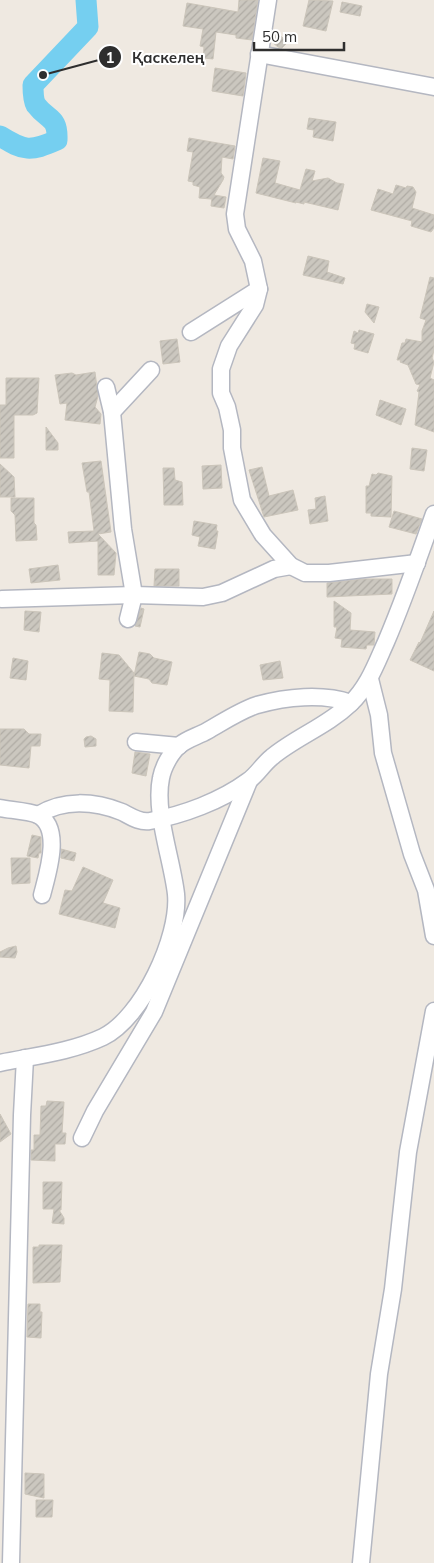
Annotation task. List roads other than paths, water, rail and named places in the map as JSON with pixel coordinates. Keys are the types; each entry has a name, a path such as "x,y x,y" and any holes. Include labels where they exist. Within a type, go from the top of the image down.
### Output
{"street":[{"path":"268,0 258,54 235,214 237,229 253,261 258,289 255,306 230,346 221,369 220,393 227,407 232,448 242,500 263,534 291,566 305,573 329,573 418,563"},
{"path":"258,54 434,87"},
{"path":"191,332 258,289"},
{"path":"112,412 151,370"},
{"path":"106,387 112,412 122,520 134,594 128,620"},
{"path":"38,815 50,808 78,803 109,807 135,819 147,822 213,802 249,780 271,758 295,740 322,726 351,703 370,679 404,601 434,514"},
{"path":"1,601 134,594 203,597 222,593 274,569 291,566"},
{"path":"370,679 379,715 383,753 412,854 426,890 434,936"},
{"path":"0,1063 76,1048 105,1036 126,1020 154,979 165,954 173,928 176,896 161,818 161,778 179,746 230,716 257,705 291,699 322,698 339,699 351,703"},
{"path":"136,742 179,746"},
{"path":"82,1138 95,1111 154,1012 249,780"},
{"path":"0,808 38,815 47,823 53,848 42,895"},
{"path":"361,1563 379,1374 393,1289 408,1152 434,1012"},
{"path":"11,1563 22,1106 25,1058"}],"waterway":[{"path":"0,136 15,145 27,148 40,147 57,140 54,123 35,103 33,85 88,27 86,0"}],"place":[{"name":"Қаскелең","path":"43,75"}]}
